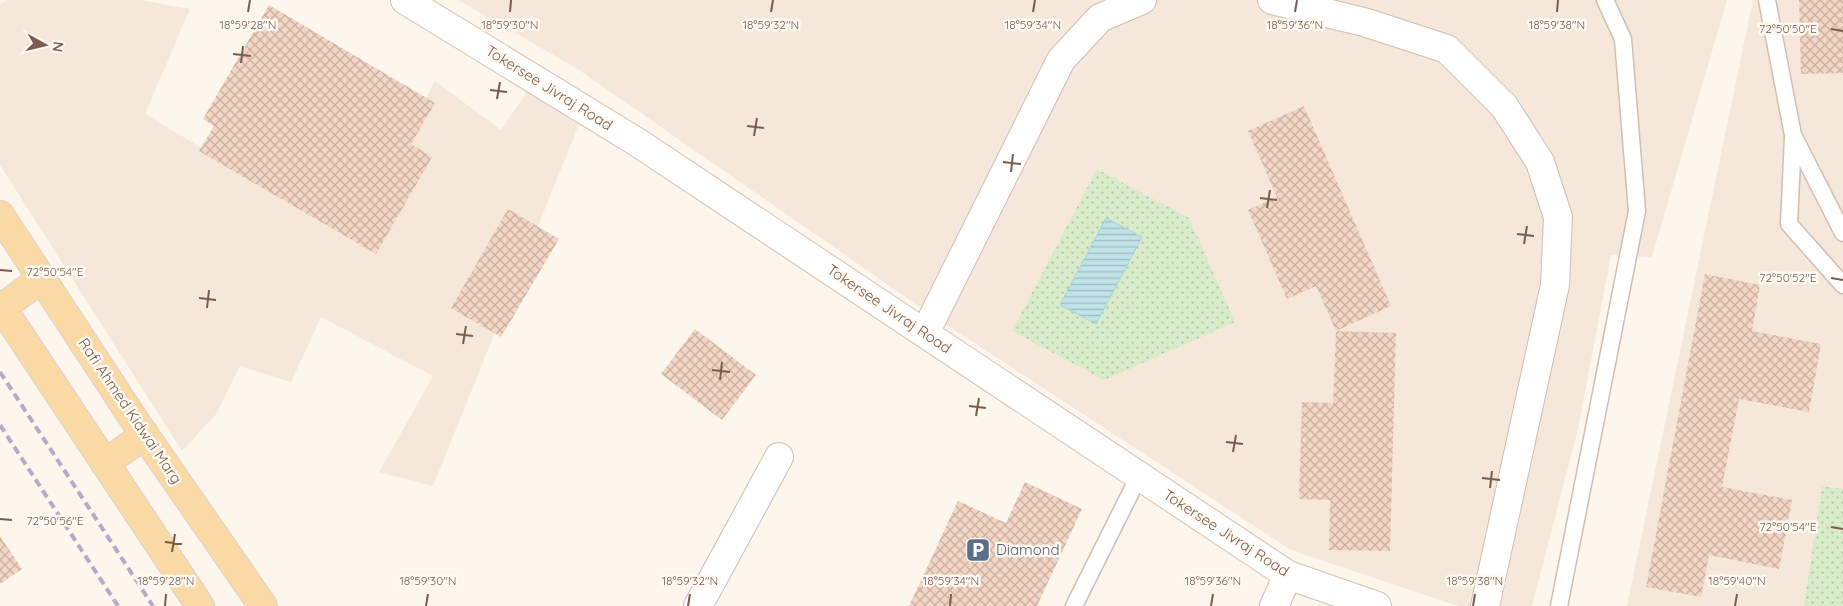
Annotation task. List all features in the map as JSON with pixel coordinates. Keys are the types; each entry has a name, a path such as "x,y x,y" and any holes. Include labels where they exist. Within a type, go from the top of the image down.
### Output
{"main road":[{"name":"Rafi Ahmed Kidwai Marg","path":"0,214 145,435 263,606"},
{"path":"42,278 1,307 200,606"},
{"path":"105,463 145,435"}],"street":[{"path":"925,333 1062,60 1100,18 1142,0"},
{"path":"1272,0 1364,22 1447,48 1504,106 1540,162 1558,217 1555,285 1485,606"},
{"name":"Tokersee Jivraj Road","path":"419,3 637,142 1288,575 1376,606"},
{"path":"698,606 779,457"},
{"path":"1274,606 1288,575"}],"lane":[{"path":"1559,606 1637,210 1623,39 1605,0"},
{"path":"1766,0 1793,135 1789,224 1843,285"},
{"path":"1793,135 1843,233"},
{"path":"1074,606 1139,476"}],"shaded area":[{"path":"7,0 140,0 190,9 145,114 372,250 400,147 435,81 501,130 535,80 586,107 433,486 379,472 433,376 321,317 291,382 240,366 217,413 182,451 0,165 0,4"},
{"path":"458,0 1727,0 1652,257 1611,255 1578,429 1532,606 1458,606 1291,550 930,314 576,68"},
{"path":"1753,0 1843,0 1843,606 1627,606"}],"green space":[{"path":"1097,169 1189,218 1235,322 1104,380 1012,331"},
{"path":"1822,486 1843,489 1843,606 1804,606"}],"water":[{"path":"1106,218 1142,237 1096,324 1060,305"}],"building":[{"path":"1799,0 1843,0 1843,73 1801,74"},
{"path":"269,5 435,103 411,144 432,157 376,254 199,151 214,126 203,119"},
{"path":"1304,106 1391,306 1336,331 1316,286 1287,299 1248,210 1277,197 1248,131"},
{"path":"508,209 559,239 501,337 451,308"},
{"path":"1705,274 1760,285 1752,331 1821,344 1809,412 1739,399 1722,487 1792,500 1779,569 1709,555 1701,597 1646,587"},
{"path":"695,329 756,375 722,420 661,374"},
{"path":"1336,331 1396,333 1390,551 1329,550 1330,500 1299,499 1302,402 1333,403"},
{"path":"1025,482 1082,509 1037,606 909,606 958,501 1006,523"},
{"path":"0,536 22,569 0,584"}],"railway":[{"path":"0,372 153,606"},
{"path":"0,425 118,606"}],"place":[{"name":"Diamond","path":"978,550"}]}
